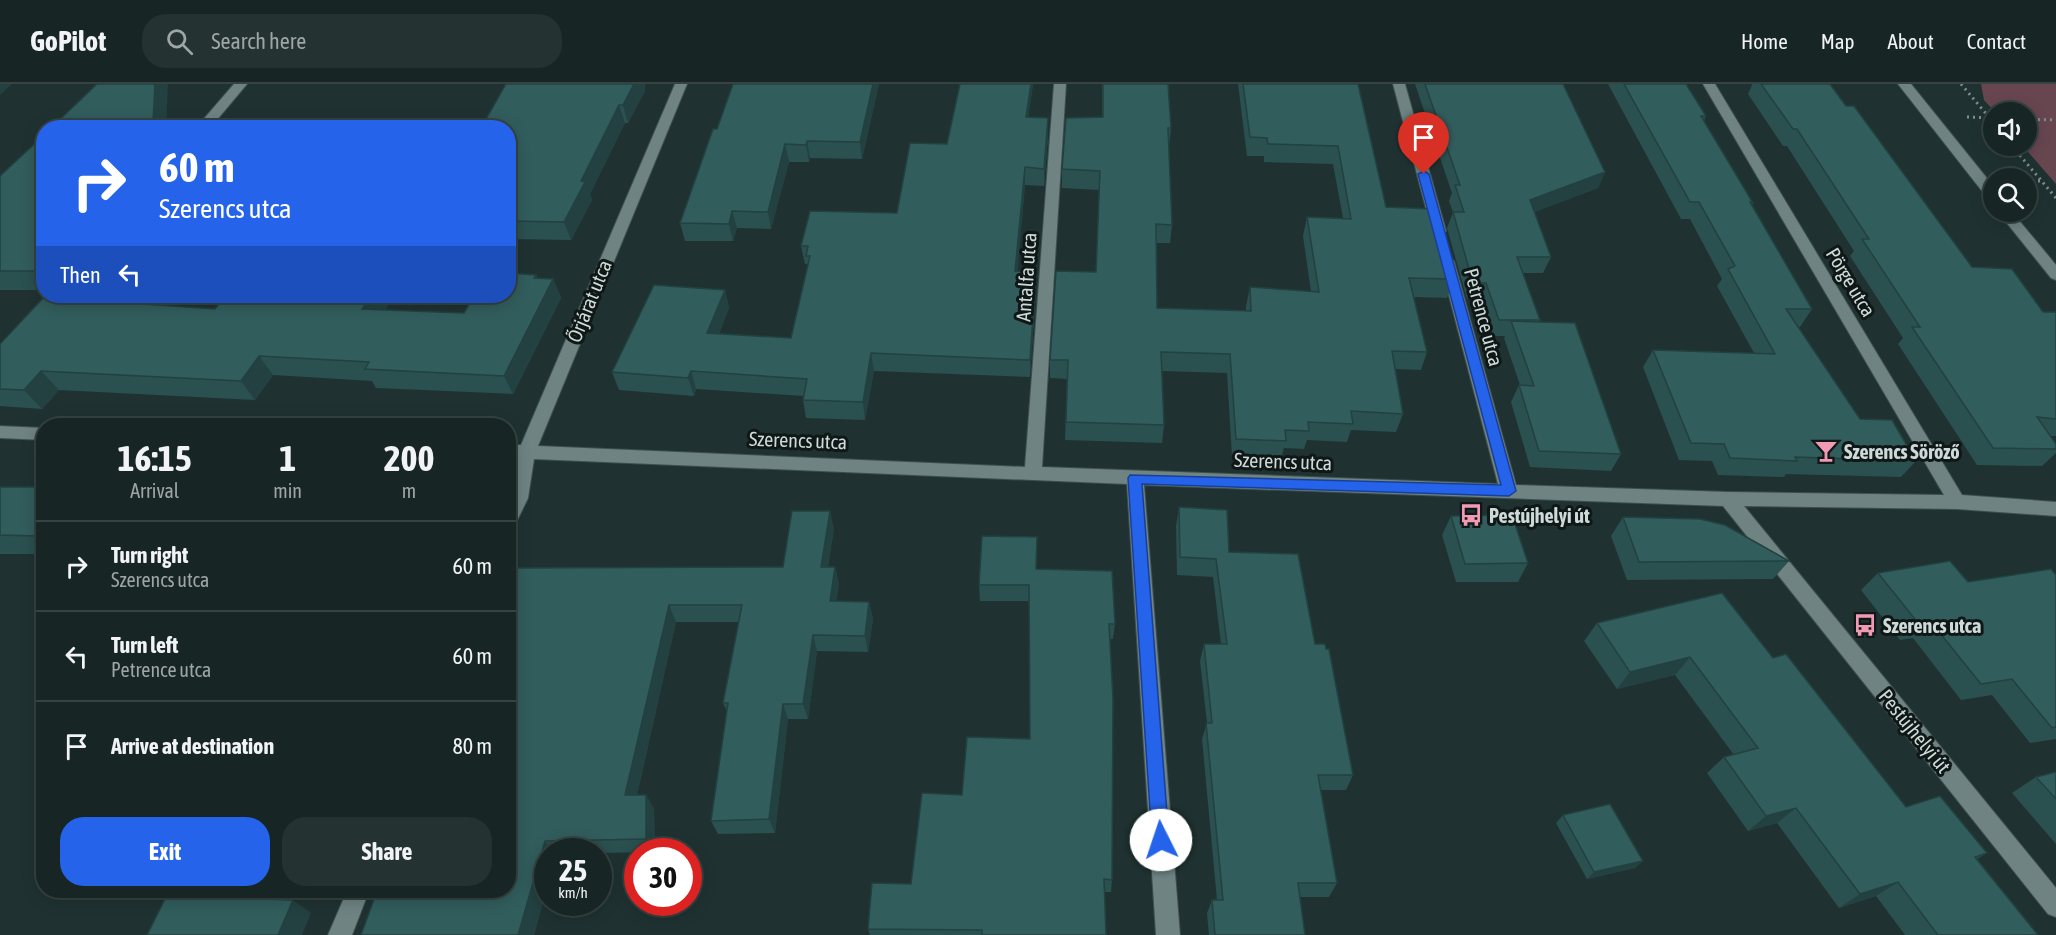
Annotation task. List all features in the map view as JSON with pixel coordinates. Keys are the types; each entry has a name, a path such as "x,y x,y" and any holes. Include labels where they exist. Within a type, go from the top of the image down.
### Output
{"street":[{"path":"209,120 241,84"},
{"name":"Őrjárat utca","path":"516,505 527,451 681,84"},
{"name":"Antalfa utca","path":"1033,473 1060,84"},
{"name":"Petrence utca","path":"1399,84 1509,491"},
{"name":"Pörge utca","path":"1709,84 1957,502"},
{"path":"1904,84 1983,183"},
{"path":"2013,222 2056,274"},
{"path":"0,432 36,434"},
{"name":"Szerencs utca","path":"516,451 1135,478 1728,499 1957,502 2056,509"},
{"path":"1135,478 1168,935"},
{"name":"Pestújhelyi út","path":"1728,499 2056,906"},
{"path":"340,935 355,898"}],"path":[{"path":"1961,84 1983,110"},
{"path":"2037,119 2056,120"},
{"path":"2021,156 2056,198"},
{"path":"2037,181 2042,181"}],"shaded area":[{"path":"1981,84 2056,84 2056,184 2032,156 2037,156 2037,102 1986,102"}],"building":[{"path":"97,84 155,84 153,120 59,120"},
{"path":"506,84 634,84 623,105 619,105 581,181 585,182 564,222 516,221 516,120 486,120"},
{"path":"733,84 873,84 860,142 807,141 806,145 785,144 768,212 732,211 729,224 680,223 713,129 717,129"},
{"path":"960,84 1031,84 1026,117 1048,118 1044,169 1025,167 1015,271 1036,272 1030,360 871,353 863,402 803,400 807,379 691,371 688,378 612,372 654,285 725,290 707,333 791,338 810,256 806,256 808,246 801,246 810,211 897,213 910,143 947,144"},
{"path":"1103,84 1168,84 1172,225 1156,224 1157,308 1251,311 1250,287 1319,292 1307,217 1351,219 1338,146 1268,144 1267,138 1250,137 1243,84 1358,84 1386,207 1434,209 1454,279 1409,278 1427,352 1392,351 1403,414 1351,411 1353,424 1308,422 1309,431 1285,430 1286,441 1236,439 1230,354 1161,352 1164,425 1066,422 1068,360 1050,360 1056,271 1096,272 1100,171 1062,169 1066,118 1103,117"},
{"path":"1425,84 1563,84 1605,172 1530,200 1551,257 1517,257 1540,320 1499,320 1486,283 1473,283 1453,212 1464,212 1455,185 1460,185"},
{"path":"1624,84 1686,84 1706,116 1701,116 1812,309 1786,309 1860,419 1892,420 1916,461 1795,457 1797,461 1730,458 1724,444 1691,443 1653,350 1775,354 1728,269 1735,266 1699,202 1690,202"},
{"path":"1761,84 1830,84 1846,106 1854,106 1972,267 2012,269 2043,312 2056,312 2056,419 2037,417 2056,444 2056,449 1993,448 1912,327 1920,327 1862,239 1869,239 1797,129 1793,129"},
{"path":"36,142 36,271 0,271 0,176"},
{"path":"516,274 553,279 504,376 365,369 369,362 259,356 241,381 41,371 24,390 0,389 0,344 38,303 129,303 215,309 220,303 366,303 362,309 464,313 470,303 516,303"},
{"path":"1511,321 1575,323 1621,454 1539,451 1519,385 1534,386"},
{"path":"0,487 36,487 36,536 0,535"},
{"path":"1179,507 1227,510 1229,552 1298,554 1315,644 1325,644 1326,649 1329,649 1353,775 1318,775 1337,883 1298,883 1305,935 1215,935 1212,900 1223,900 1206,723 1212,723 1204,644 1227,644 1216,559 1180,557"},
{"path":"792,511 830,511 821,567 835,567 830,601 869,602 865,636 813,635 803,704 783,704 769,819 711,821 728,703 723,703 742,605 669,605 625,795 646,795 646,838 534,838 534,879 518,935 361,935 374,898 516,898 516,568 783,567"},
{"path":"1512,515 1528,563 1465,564 1451,516"},
{"path":"1623,517 1700,519 1725,525 1789,561 1639,562"},
{"path":"982,536 1037,537 1036,569 1112,571 1115,624 1109,624 1113,699 1112,880 1104,879 1106,935 982,935 982,930 868,929 872,883 911,884 922,793 962,795 967,737 1030,739 1029,585 979,585"},
{"path":"1950,561 1968,582 2051,569 2056,575 2056,727 2052,728 2012,679 1981,684 1931,622 1918,623 1878,573"},
{"path":"1722,593 1773,658 1786,654 1906,807 1940,796 1987,853 1975,857 2038,935 1938,935 1898,882 1860,894 1796,808 1766,816 1724,757 1758,748 1690,657 1630,672 1597,623"},
{"path":"2056,772 2056,799 2036,777"},
{"path":"1610,804 1643,861 1594,872 1563,815"},
{"path":"166,898 293,900 278,935 147,935"}],"place":[{"name":"Szerencs Söröző","path":"1826,451"},
{"name":"Pestújhelyi út","path":"1471,515"},
{"name":"Szerencs utca","path":"1865,625"}],"route":[{"path":"1161,840 1135,478 1509,491 1424,174"}]}
